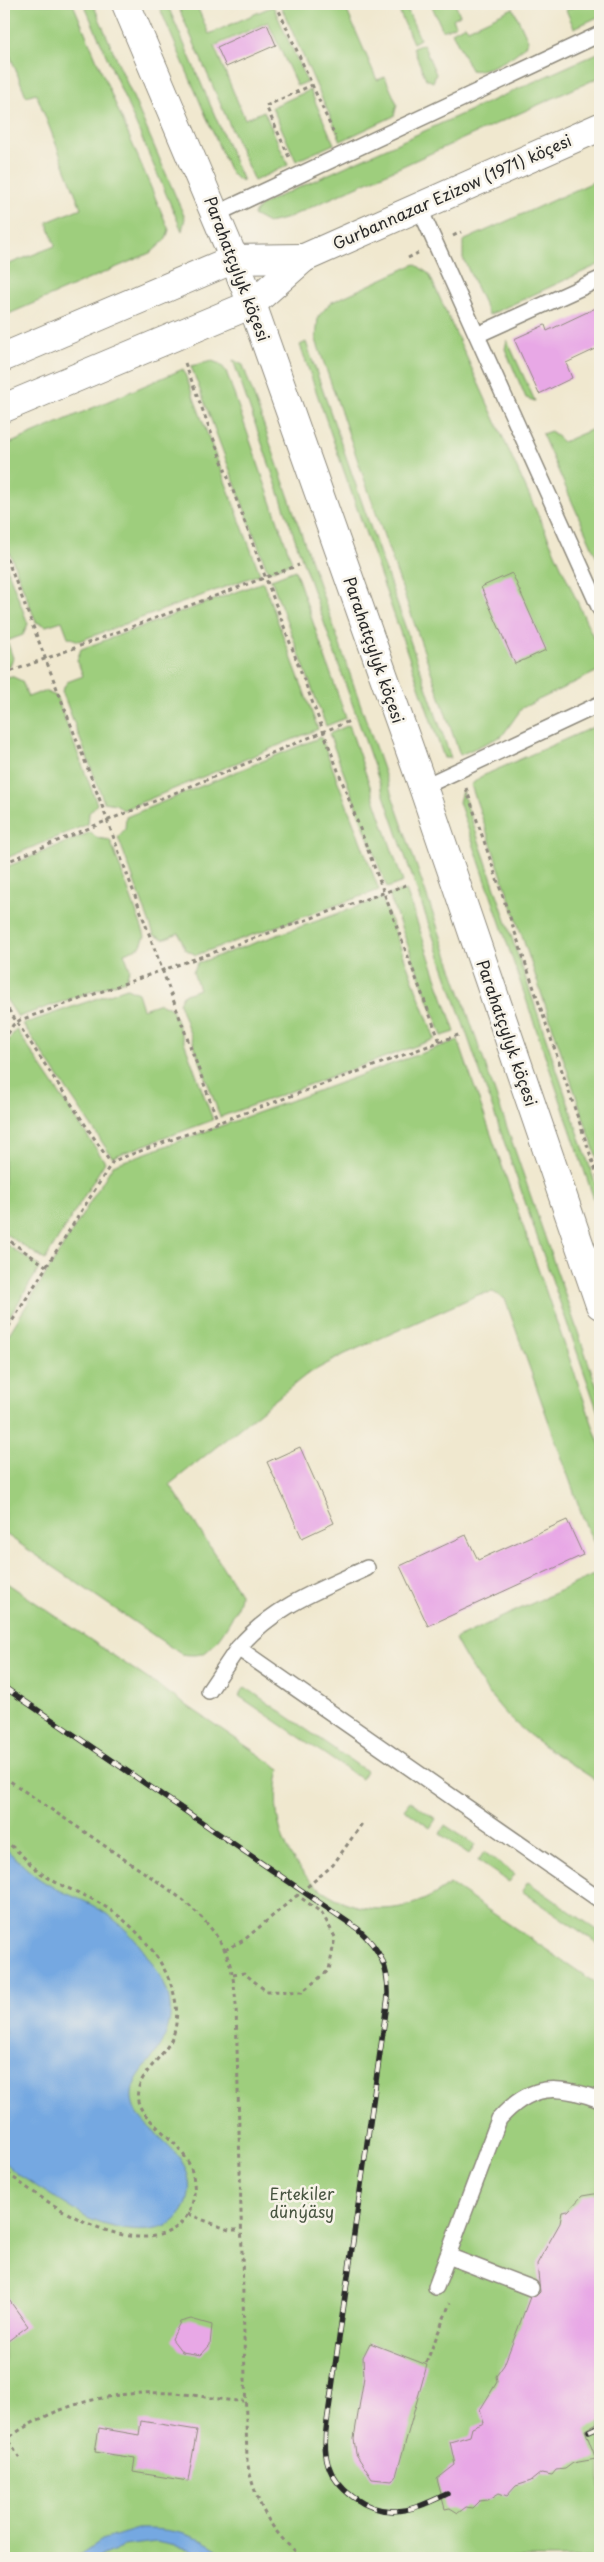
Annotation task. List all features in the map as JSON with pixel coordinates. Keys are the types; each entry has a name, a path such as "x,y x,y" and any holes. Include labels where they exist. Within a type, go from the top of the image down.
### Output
{"street":[{"name":"Parahatçylyk köçesi","path":"126,4 216,214 252,304 594,1264 600,1305"},
{"name":"Gurbannazar Ezizow (1971) köçesi","path":"4,408 252,304 304,258 600,127"},
{"name":"Gurbannazar Ezizow (1971) köçesi","path":"4,357 234,259 304,258"}],"lane":[{"path":"216,214 600,34"},
{"path":"418,207 600,609"},
{"path":"476,335 600,279"},
{"path":"423,788 600,704"},
{"path":"209,1691 238,1648 267,1618 290,1604 367,1568"},
{"path":"238,1648 600,1900"},
{"path":"436,2287 492,2131 510,2106 528,2094 548,2089 571,2091 600,2100"},
{"path":"448,2256 531,2288"}],"path":[{"path":"276,4 343,154"},
{"path":"297,176 266,106 312,84"},
{"path":"185,363 440,1042"},
{"path":"4,551 107,820 218,1122"},
{"path":"4,674 299,565"},
{"path":"4,863 352,720"},
{"path":"466,787 600,1183"},
{"path":"4,1041 17,1022 409,884"},
{"path":"4,1003 110,1163"},
{"path":"4,1334 110,1163 461,1034"},
{"path":"4,1237 46,1266"},
{"path":"4,1777 173,1892 203,1918 225,1950 233,1975 236,2005 244,2401 247,2461 258,2502 279,2536 304,2558"},
{"path":"225,1950 244,1940 333,1865 363,1822"},
{"path":"4,1841 46,1877 102,1904 126,1921 146,1944 173,1988 177,2003 173,2036 168,2046 141,2082 138,2096 139,2104 145,2114 181,2149 187,2159 192,2172 194,2192 188,2214 178,2226 160,2234 139,2236 114,2233 84,2223 4,2170"},
{"path":"233,1975 244,1973 266,1992 302,1992 329,1970 335,1937 322,1912 298,1895"},
{"path":"188,2214 229,2230 240,2230"},
{"path":"426,2363 453,2294 436,2287"},
{"path":"5,2440 51,2413 68,2406 105,2396 138,2393 173,2393 244,2401"},
{"path":"4,2435 5,2440 22,2461"}],"green space":[{"path":"4,4 73,4 169,230 166,239 152,252 4,316 4,266 55,246 47,222 81,208 36,93 26,96 4,40"},
{"path":"84,4 93,4 185,218 182,231"},
{"path":"158,4 167,4 243,181 237,179 230,172"},
{"path":"177,4 196,4 209,34 273,6 307,82 297,86 268,22 214,46 245,119 264,111 288,165 254,181"},
{"path":"280,4 344,4 377,80 385,77 397,104 394,116 341,141"},
{"path":"396,4 405,4 420,39 413,43"},
{"path":"431,4 455,4 460,15 453,19 456,25 443,31"},
{"path":"580,4 600,4 600,16 574,28 566,10"},
{"path":"513,8 528,40 525,45 512,57 503,62 485,69 471,70 452,32 465,25 468,29"},
{"path":"423,44 436,74 433,82 426,79 413,48"},
{"path":"600,52 600,77 285,219 268,223 253,215 260,206 271,200"},
{"path":"310,90 334,144 296,161 272,107"},
{"path":"600,179 600,264 489,315 463,258 463,241"},
{"path":"415,264 429,274 600,652 600,670 522,708 502,736 460,755 316,340 318,317 330,303"},
{"path":"507,340 535,401 526,398 505,349"},
{"path":"306,342 451,758 444,758 300,345"},
{"path":"233,360 243,365 600,1396 600,1418"},
{"path":"212,361 220,364 226,371 292,562 268,572 191,366"},
{"path":"183,369 260,574 79,641 68,637 62,621 46,626 36,622 4,538 4,446"},
{"path":"600,426 600,556 597,558 542,434 551,431 563,442"},
{"path":"4,560 28,624 23,635 7,641 13,658 9,668 4,669"},
{"path":"295,570 346,718 326,726 271,579"},
{"path":"263,582 318,729 123,810 116,804 104,802 62,691 67,682 83,676 77,660 81,649"},
{"path":"11,676 22,681 28,697 44,691 56,696 97,804 89,813 88,824 4,859 4,678"},
{"path":"600,724 600,1167 471,785 480,777"},
{"path":"349,725 403,882 387,888 329,734"},
{"path":"321,737 379,890 196,955 185,949 179,933 163,939 154,935 118,837 125,829 126,817"},
{"path":"462,791 600,1197 600,1217 459,802"},
{"path":"91,832 97,838 110,840 145,936 140,947 124,953 130,969 125,980 18,1017 4,996 4,868"},
{"path":"406,890 455,1032 442,1036 389,895"},
{"path":"382,898 435,1039 220,1117 179,1003 183,995 199,989 193,972 198,963"},
{"path":"127,988 138,993 143,1009 160,1003 172,1009 213,1120 112,1157 23,1024"},
{"path":"16,1029 105,1162 45,1260 4,1233 4,1048"},
{"path":"458,1040 600,1446 600,1556 586,1526 505,1299 493,1292 480,1294 345,1354 306,1375 170,1484 240,1594 232,1617 215,1643 204,1653 198,1655 181,1654 4,1533 4,1342 113,1165"},
{"path":"4,1243 40,1267 4,1326"},
{"path":"600,1572 600,1783 540,1743 517,1725 478,1679 455,1639"},
{"name":"Ertekiler dünýäsy","path":"4,1581 280,1769 277,1807 284,1840 300,1869 323,1891 351,1904 383,1909 417,1903 450,1884 600,1986 600,2558 4,2558"},
{"path":"245,1687 366,1771 361,1779 239,1696"},
{"path":"410,1801 436,1819 430,1828 404,1809"},
{"path":"445,1825 475,1845 469,1854 440,1834"},
{"path":"484,1852 515,1874 509,1882 478,1861"},
{"path":"528,1882 600,1932 600,1945 522,1891"}],"water":[{"path":"4,1848 39,1878 111,1917 147,1955 166,1989 170,2011 167,2031 157,2051 136,2080 132,2094 134,2107 142,2119 176,2154 185,2168 189,2184 187,2203 183,2210 175,2220 164,2227 144,2230 125,2229 105,2225 87,2218 17,2174 4,2162"},
{"path":"138,2529 186,2534 208,2544 228,2558 207,2558 189,2549 156,2542 123,2546 97,2558 76,2558 102,2540"}],"building":[{"path":"267,24 276,45 226,67 217,47"},
{"path":"600,306 600,347 566,363 572,378 539,394 514,339 545,325 547,331"},
{"path":"512,573 546,650 515,664 481,587"},
{"path":"300,1447 334,1523 302,1538 267,1462"},
{"path":"567,1520 583,1555 428,1626 400,1566 466,1535 478,1560"},
{"path":"600,2193 600,2421 585,2430 596,2459 573,2463 565,2469 556,2470 552,2475 541,2473 531,2481 516,2486 507,2496 499,2493 488,2500 479,2501 472,2508 466,2507 458,2513 450,2508 445,2509 437,2479 455,2465 450,2442 470,2436 472,2428 484,2423 480,2410 497,2382 496,2376 504,2365 530,2297 536,2296 540,2292 537,2264 560,2223 562,2212 568,2211 582,2196"},
{"path":"4,2293 28,2326 4,2344"},
{"path":"191,2319 212,2325 210,2345 201,2355 182,2352 172,2339 180,2322"},
{"path":"370,2343 427,2365 396,2476 392,2481 372,2479 356,2454 354,2438 364,2377 363,2357"},
{"path":"141,2421 197,2430 188,2481 133,2472 135,2458 95,2452 99,2428 139,2435"}],"railway":[{"path":"4,1687 358,1929 366,1936 382,1959 387,1977 388,1997 326,2427 326,2454 332,2473 345,2490 353,2497 373,2507 393,2511 407,2509 421,2506 447,2494"},
{"path":"589,2431 600,2426"}]}
